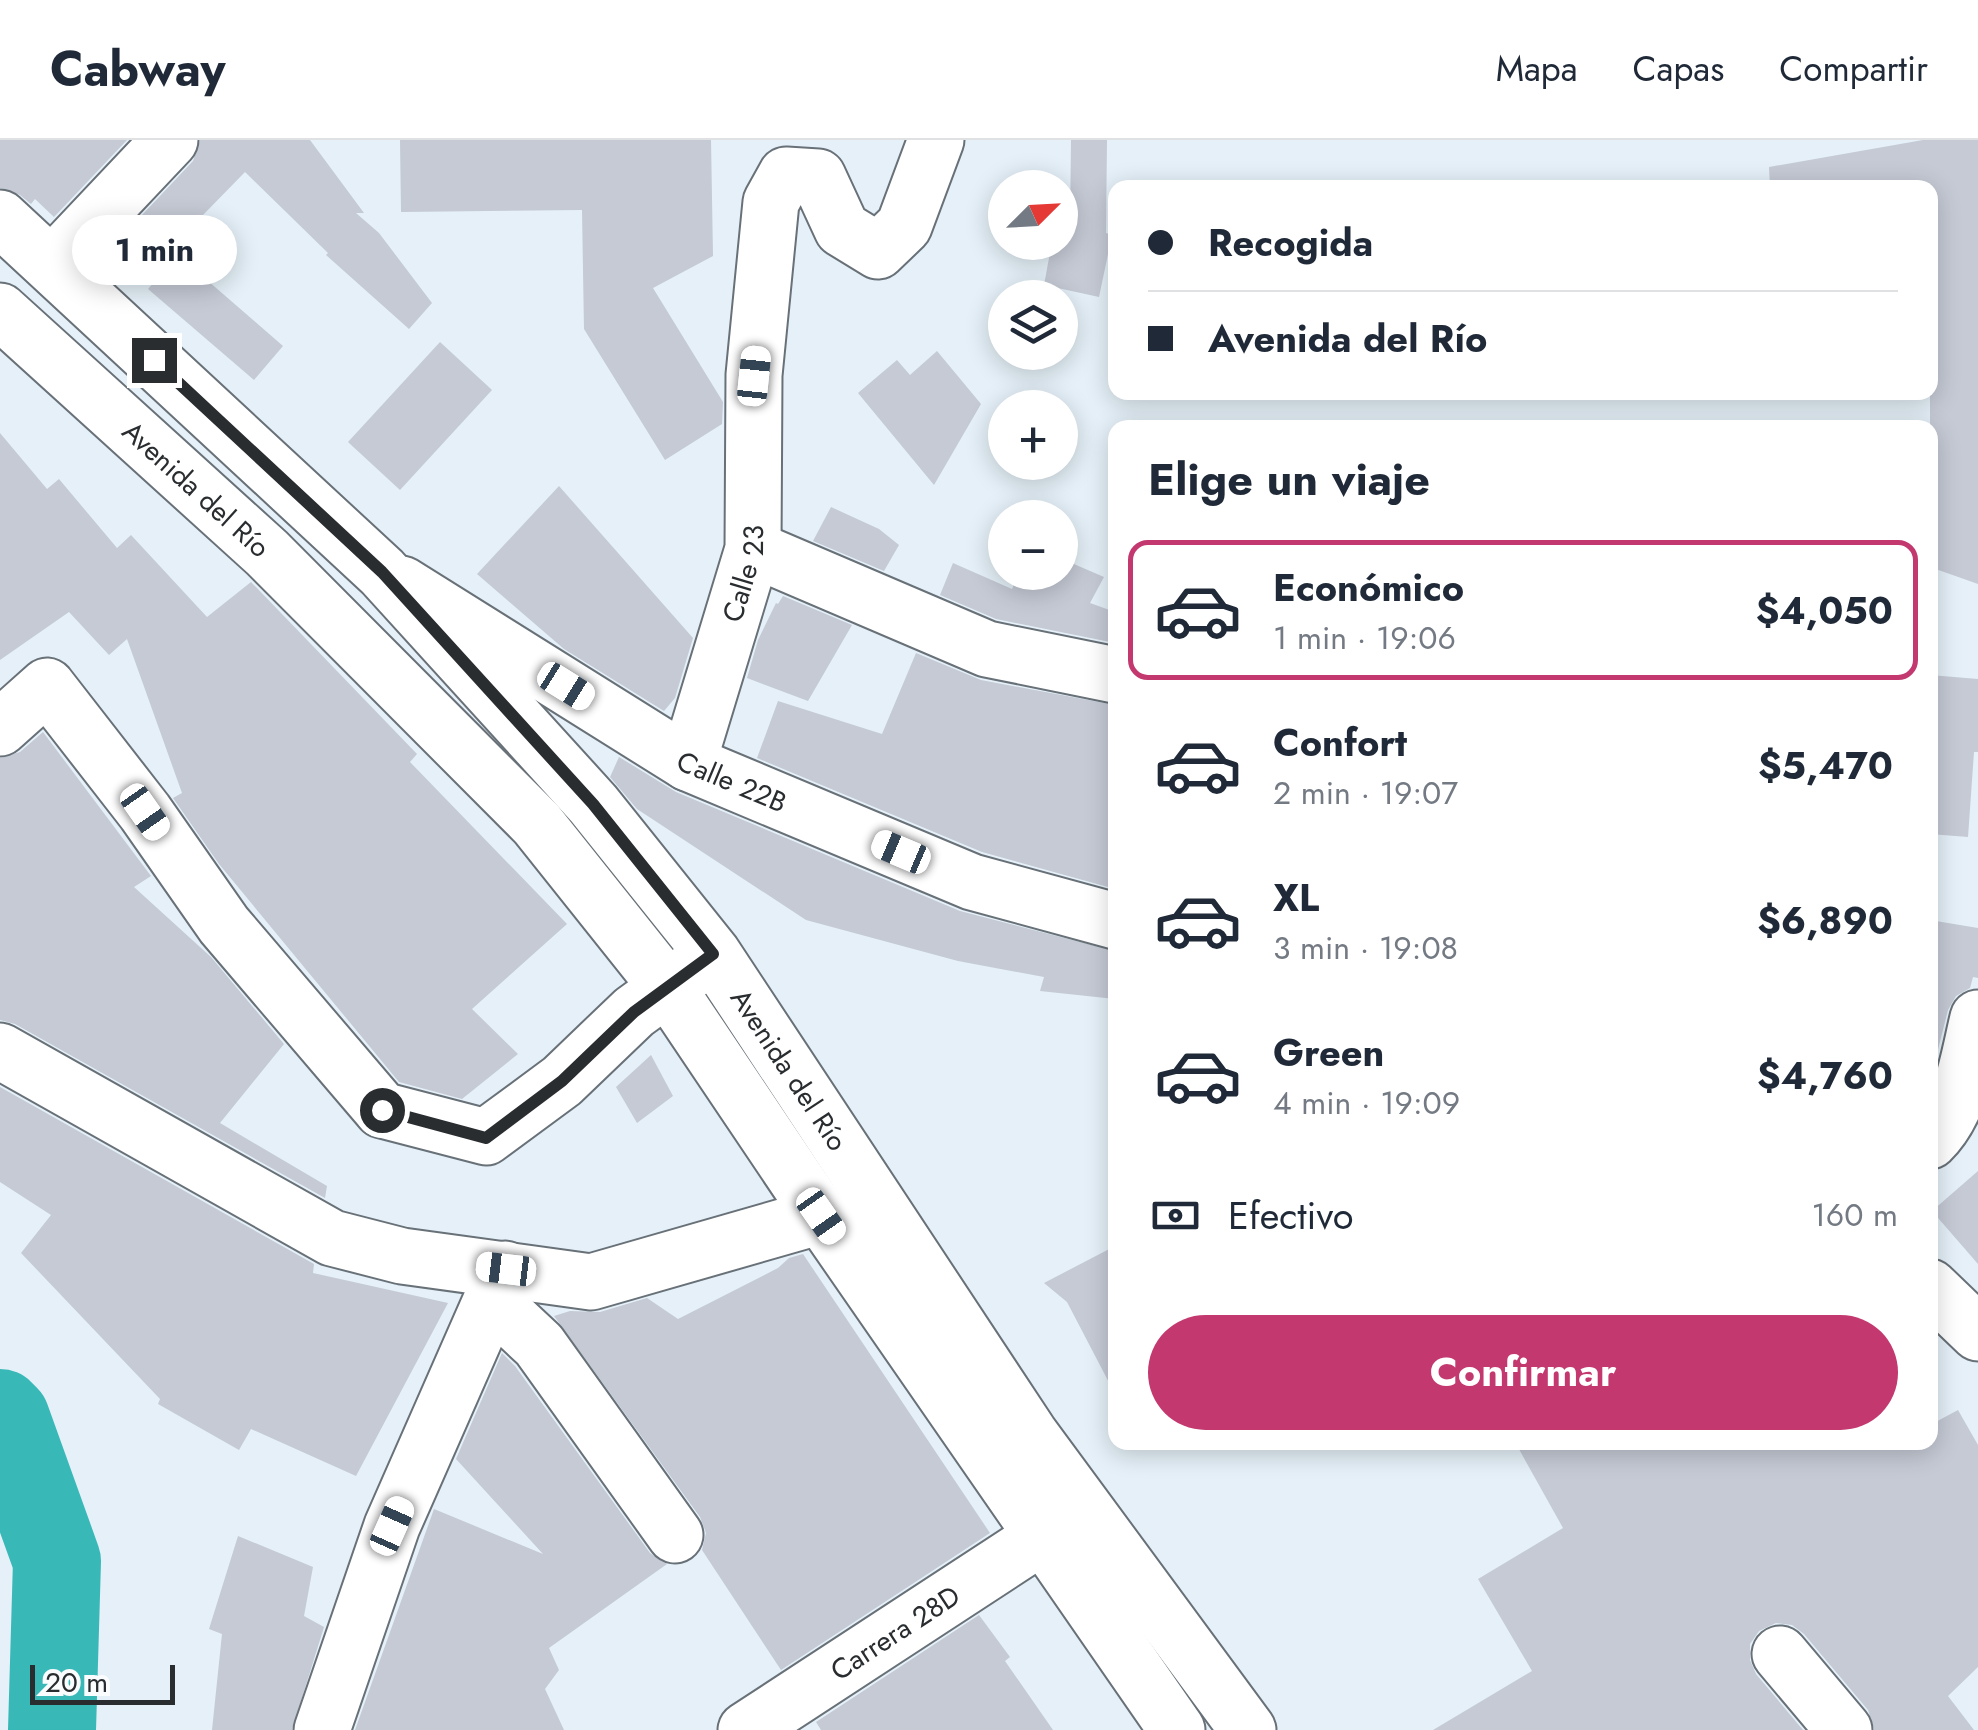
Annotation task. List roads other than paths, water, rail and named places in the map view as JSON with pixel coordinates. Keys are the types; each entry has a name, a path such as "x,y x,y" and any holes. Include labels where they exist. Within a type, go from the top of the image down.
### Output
{"street":[{"path":"18,327 64,277 170,140"},
{"name":"Calle 23","path":"688,763 753,549 754,376 772,202 786,175 818,177 842,229 878,251 904,226 936,140"},
{"name":"Avenida del Río","path":"0,218 382,572 593,804 713,954 1030,1434 1248,1730"},
{"name":"Avenida del Río","path":"18,327 267,553 536,824 668,987 1170,1728"},
{"path":"214,505 256,455"},
{"path":"753,549 987,648 1108,674"},
{"name":"Calle 22B","path":"382,572 688,763 972,882 1108,919"},
{"path":"0,728 47,686 145,812 224,925 382,1110 486,1138 562,1081 634,1012 713,954"},
{"path":"1938,1133 1962,1088 1978,1018"},
{"path":"0,1051 332,1238 499,1285 591,1282 821,1216"},
{"path":"499,1285 674,1535"},
{"path":"322,1730 392,1526 499,1285"},
{"path":"1938,1295 1978,1333"},
{"name":"Carrera 28D","path":"746,1730 1043,1536"},
{"path":"1780,1654 1844,1730"}],"waterway":[{"path":"0,1413 6,1419 57,1561 52,1730"}]}
